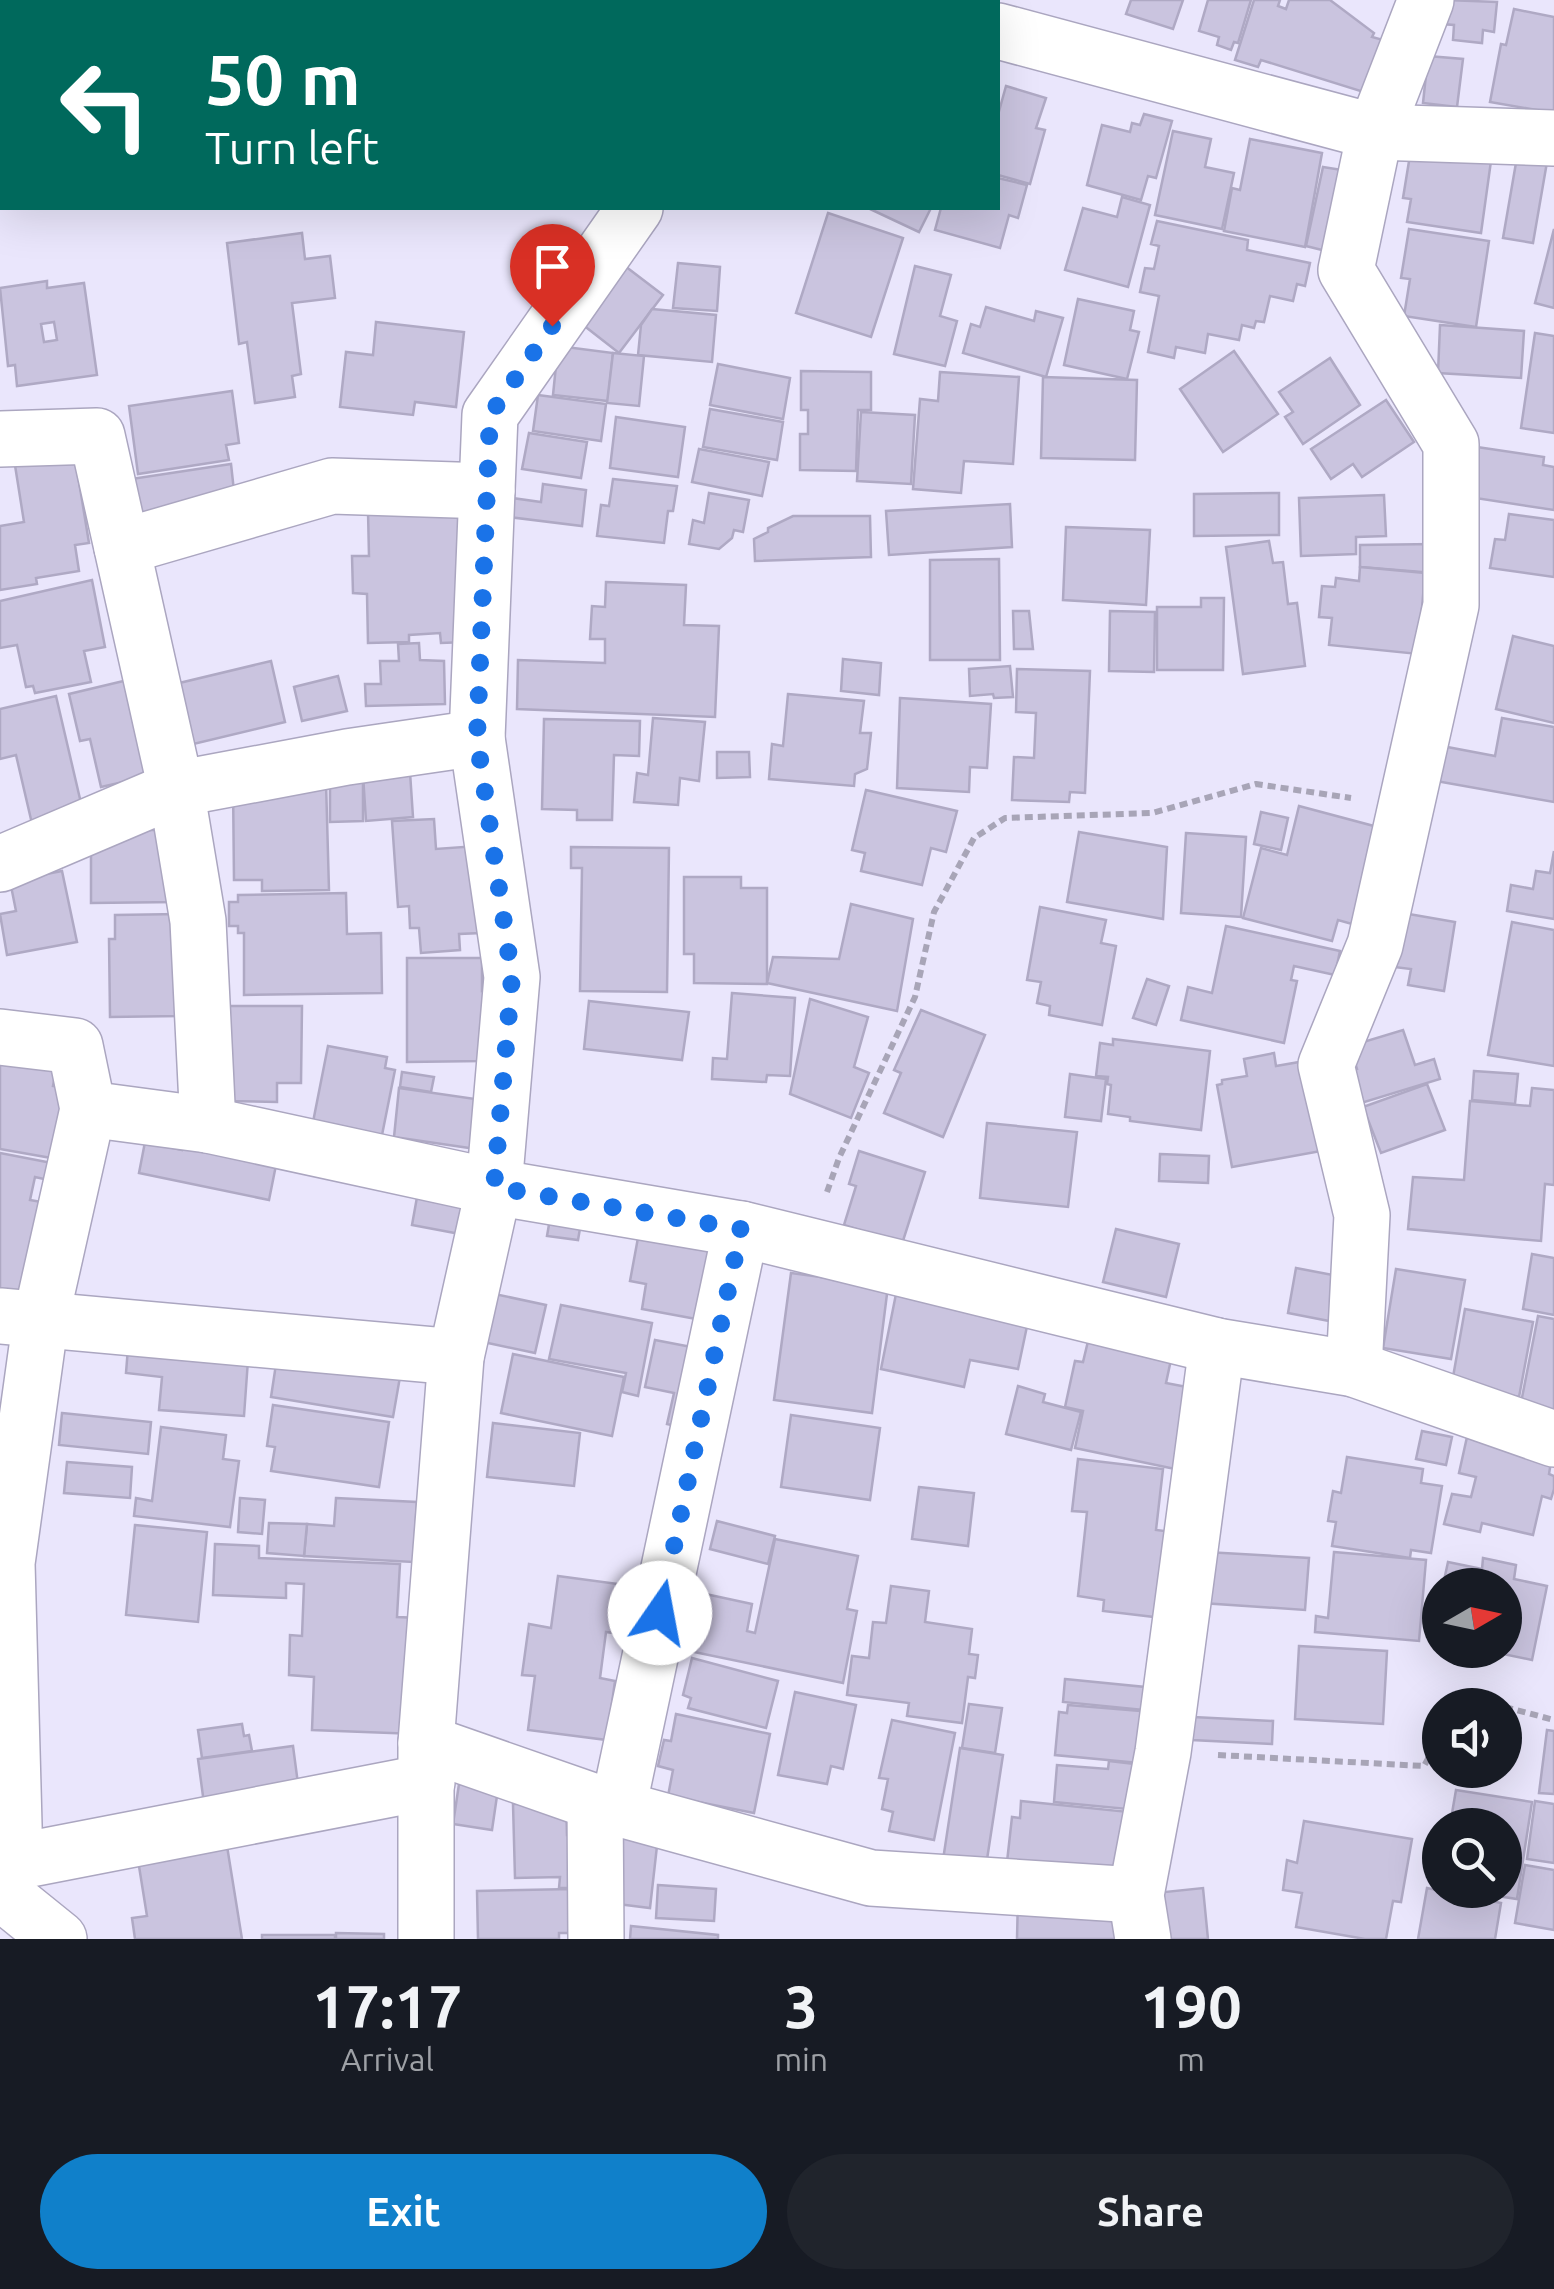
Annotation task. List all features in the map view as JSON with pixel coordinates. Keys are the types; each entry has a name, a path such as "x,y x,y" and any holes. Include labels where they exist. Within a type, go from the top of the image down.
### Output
{"street":[{"path":"1354,1370 1362,1214 1326,1065 1375,944 1451,605 1451,444 1346,270 1375,132 1426,0"},
{"path":"1000,32 1375,132 1554,138"},
{"path":"426,1939 426,1762 456,1356 494,1187 512,977 477,738 490,415 634,210"},
{"path":"0,439 97,436 176,789 198,920 208,1125"},
{"path":"122,547 332,486 487,491"},
{"path":"0,864 176,789 346,756 477,738"},
{"path":"0,1037 75,1046 88,1109 21,1317 7,1564 8,1885 59,1939"},
{"path":"88,1109 208,1125 494,1187 741,1229 1217,1346 1354,1370 1554,1439"},
{"path":"596,1939 606,1805 741,1229"},
{"path":"21,1317 456,1356"},
{"path":"8,1885 426,1762 606,1805 871,1878 1140,1917 1217,1346"}],"path":[{"path":"808,1246 839,1158 915,997 934,912 974,838 1005,818 1152,813 1256,784 1406,806"},
{"path":"1522,1712 1554,1720"},
{"path":"1163,1752 1422,1766"}],"building":[{"path":"1131,0 1183,0 1173,29 1126,14"},
{"path":"1208,0 1251,0 1238,43 1234,42 1231,50 1217,45 1219,37 1199,31"},
{"path":"1254,0 1280,0 1278,6 1286,9 1289,0 1330,0 1374,33 1372,37 1387,41 1370,94 1261,60 1258,67 1235,60"},
{"path":"1446,0 1497,2 1494,32 1483,30 1482,43 1453,40 1454,25 1442,24"},
{"path":"1514,9 1554,17 1554,113 1490,102 1501,44 1506,45"},
{"path":"1428,56 1463,59 1457,107 1423,103"},
{"path":"1006,86 1046,98 1036,128 1045,130 1030,184 1000,176 1000,108"},
{"path":"1144,114 1172,121 1156,178 1148,176 1141,200 1087,185 1102,125 1130,132 1132,123 1140,125"},
{"path":"1173,131 1211,139 1205,167 1234,173 1222,229 1155,215"},
{"path":"1250,139 1322,153 1305,247 1224,231 1232,188 1240,190"},
{"path":"1411,149 1491,161 1481,233 1407,222 1411,199 1403,198"},
{"path":"1517,157 1547,162 1533,243 1503,238"},
{"path":"1323,167 1342,170 1326,251 1306,246"},
{"path":"1000,178 1027,185 1018,218 1009,215 1000,248 935,230 940,210 1000,210"},
{"path":"1122,197 1150,205 1128,287 1065,270 1083,208 1117,217"},
{"path":"872,210 930,210 919,232"},
{"path":"828,213 903,238 871,337 796,313"},
{"path":"1157,221 1248,240 1247,250 1310,263 1305,286 1297,284 1293,301 1270,296 1264,322 1256,321 1254,328 1242,325 1239,340 1208,334 1205,353 1176,347 1174,358 1148,352 1159,296 1140,292 1145,268 1154,269 1159,246 1151,244"},
{"path":"1409,229 1489,241 1476,327 1404,316 1410,279 1401,278"},
{"path":"1554,229 1554,308 1535,303"},
{"path":"302,233 305,259 330,256 335,298 292,303 301,374 292,376 295,397 255,403 247,342 239,344 227,243"},
{"path":"621,263 663,295 619,353 578,321"},
{"path":"678,263 720,267 717,311 673,308"},
{"path":"915,266 951,275 940,316 957,321 945,366 894,354"},
{"path":"47,281 47,288 84,283 97,375 17,386 15,365 8,366 0,288","holes":["54,322 57,340 44,342 41,324"]},
{"path":"1078,299 1134,311 1130,330 1139,332 1127,379 1064,365"},
{"path":"986,307 1034,321 1036,311 1063,318 1046,377 963,353 971,324 980,327"},
{"path":"652,309 716,315 712,362 638,355 641,325"},
{"path":"376,322 464,332 456,407 415,402 413,415 340,407 346,352 373,355"},
{"path":"1440,325 1524,331 1521,378 1438,373"},
{"path":"1535,333 1554,336 1554,433 1521,428"},
{"path":"558,346 613,353 608,401 553,395"},
{"path":"1234,351 1278,414 1223,452 1180,389"},
{"path":"613,353 644,356 639,406 607,403"},
{"path":"1330,358 1360,405 1303,444 1285,417 1293,412 1279,392"},
{"path":"718,364 790,378 783,419 710,405"},
{"path":"801,371 871,372 871,410 858,410 856,471 800,470 800,434 808,434 808,410 801,410"},
{"path":"940,372 1019,377 1013,464 964,461 961,493 913,489 920,399 938,401"},
{"path":"1043,377 1137,380 1135,460 1041,458"},
{"path":"232,391 239,443 226,445 229,460 138,474 129,406"},
{"path":"538,395 606,404 601,441 533,431"},
{"path":"1386,400 1414,442 1362,477 1353,464 1331,479 1311,449"},
{"path":"710,409 783,422 777,460 703,447"},
{"path":"861,412 915,415 911,484 857,481"},
{"path":"616,417 685,427 678,477 610,468"},
{"path":"529,433 587,442 581,478 522,469"},
{"path":"1477,447 1544,457 1543,465 1554,467 1554,510 1469,497"},
{"path":"699,449 769,462 762,496 692,482"},
{"path":"74,451 89,543 75,545 79,571 36,578 37,584 0,590 0,526 24,522 14,459"},
{"path":"231,464 234,491 124,519 118,481"},
{"path":"613,479 677,486 673,511 668,511 664,543 597,536 601,505 609,506"},
{"path":"543,484 586,490 582,526 509,517 512,498 541,502"},
{"path":"709,493 749,500 743,532 734,530 732,538 719,549 689,544 693,520 704,523"},
{"path":"1279,493 1279,535 1194,536 1194,494"},
{"path":"1384,495 1386,536 1356,537 1356,554 1301,556 1299,498"},
{"path":"463,501 466,642 441,643 440,633 409,635 409,642 368,643 367,594 353,593 352,556 369,556 368,511"},
{"path":"1010,504 1012,547 889,555 886,511"},
{"path":"1509,514 1554,520 1554,577 1490,568 1495,539 1505,540"},
{"path":"793,516 870,516 871,557 755,561 754,539"},
{"path":"1066,527 1150,530 1146,605 1063,600"},
{"path":"1269,541 1273,563 1283,562 1288,604 1297,603 1305,666 1243,674 1226,547"},
{"path":"1434,544 1434,573 1360,567 1360,545"},
{"path":"999,559 1000,660 930,660 930,560"},
{"path":"1360,567 1425,573 1418,654 1329,645 1332,618 1319,617 1322,586 1335,587 1336,578 1359,581"},
{"path":"92,580 105,647 84,651 91,682 35,693 33,686 26,687 17,645 0,648 0,601"},
{"path":"606,582 686,585 684,625 719,626 715,717 517,709 518,660 605,663 605,639 590,639 592,606 605,607"},
{"path":"1201,598 1224,598 1223,670 1157,670 1157,607 1201,607"},
{"path":"1013,611 1029,611 1033,649 1014,649"},
{"path":"1110,611 1155,612 1154,672 1109,671"},
{"path":"1513,636 1554,646 1554,723 1496,709"},
{"path":"419,643 420,660 444,661 445,704 366,706 365,684 381,684 380,661 399,661 398,644"},
{"path":"843,659 881,663 879,695 841,691"},
{"path":"271,661 285,722 185,746 171,685"},
{"path":"1010,666 1013,697 970,696 969,669"},
{"path":"1017,669 1090,671 1085,793 1070,792 1069,802 1012,800 1014,757 1034,758 1036,713 1016,712"},
{"path":"338,676 347,711 302,721 294,687"},
{"path":"136,678 159,774 101,787 90,739 80,741 69,694"},
{"path":"788,694 864,701 860,733 871,733 867,769 855,774 854,786 769,779 772,744 783,746"},
{"path":"56,696 84,816 33,828 16,755 0,759 0,709"},
{"path":"900,698 991,704 987,768 970,767 969,792 897,788"},
{"path":"653,718 705,722 699,781 680,778 678,805 634,802 637,773 648,775"},
{"path":"1502,718 1554,727 1554,802 1436,781 1442,746 1495,756"},
{"path":"544,719 640,721 639,756 614,755 612,820 577,820 577,810 542,809"},
{"path":"717,752 749,752 750,777 717,778"},
{"path":"410,772 413,817 366,821 363,775"},
{"path":"363,778 363,821 330,822 330,779"},
{"path":"326,782 329,890 262,891 262,880 234,880 233,784"},
{"path":"866,790 957,811 946,852 931,848 922,885 861,871 865,853 852,850"},
{"path":"1299,806 1385,829 1359,926 1338,920 1332,941 1243,918 1261,848 1287,855"},
{"path":"1261,812 1288,818 1281,850 1254,844"},
{"path":"434,819 436,849 477,846 481,933 459,934 460,950 421,953 419,928 410,928 409,906 398,907 392,821"},
{"path":"141,830 162,830 177,902 91,903 91,843"},
{"path":"1079,832 1167,847 1163,919 1067,902"},
{"path":"1186,833 1246,837 1241,917 1181,913"},
{"path":"571,847 669,848 667,992 580,991 582,868 571,868"},
{"path":"1554,851 1554,919 1507,911 1511,885 1533,889 1536,871 1550,873"},
{"path":"62,871 77,942 7,955 0,914 16,911 10,881"},
{"path":"684,877 741,877 741,888 767,888 767,984 694,983 694,954 684,954"},
{"path":"346,893 347,934 381,933 382,993 244,995 244,933 238,933 238,926 229,926 229,902 238,902 238,895"},
{"path":"851,904 913,919 897,1011 767,983 773,957 839,959"},
{"path":"1040,907 1106,920 1101,943 1116,946 1102,1025 1049,1015 1050,1006 1037,1003 1041,982 1027,980"},
{"path":"1403,913 1455,922 1444,991 1408,985 1411,969 1394,967"},
{"path":"179,914 180,1016 110,1017 109,939 115,939 115,915"},
{"path":"1512,922 1554,930 1554,1066 1488,1055"},
{"path":"1226,926 1340,951 1335,975 1294,966 1291,980 1297,981 1284,1043 1181,1020 1188,987 1212,993"},
{"path":"407,958 482,958 482,991 490,990 482,1061 407,1062"},
{"path":"1147,979 1169,986 1156,1025 1133,1018"},
{"path":"732,993 795,998 790,1076 767,1075 766,1082 712,1079 713,1058 727,1059"},
{"path":"810,999 868,1017 854,1067 869,1073 851,1118 790,1094"},
{"path":"589,1001 689,1012 682,1060 584,1049"},
{"path":"226,1006 302,1006 301,1083 277,1083 277,1102 226,1101"},
{"path":"921,1010 985,1035 943,1137 884,1113 901,1073 894,1070"},
{"path":"1403,1030 1415,1065 1434,1059 1440,1079 1358,1104 1349,1072 1357,1069 1350,1046"},
{"path":"1113,1039 1210,1051 1201,1130 1130,1121 1130,1117 1108,1114 1111,1085 1107,1084 1108,1077 1096,1076 1100,1043 1113,1045"},
{"path":"0,1045 59,1055 53,1086 70,1089 57,1159 0,1149"},
{"path":"328,1046 387,1057 385,1068 395,1070 382,1135 313,1122"},
{"path":"1274,1053 1276,1066 1305,1061 1321,1151 1232,1167 1217,1085 1222,1080 1247,1076 1244,1059"},
{"path":"1474,1071 1518,1074 1515,1104 1472,1100"},
{"path":"402,1072 434,1077 431,1092 400,1087"},
{"path":"1070,1074 1106,1079 1101,1121 1065,1117"},
{"path":"1427,1084 1445,1130 1381,1153 1363,1107"},
{"path":"399,1088 489,1101 483,1150 394,1137"},
{"path":"1532,1088 1554,1090 1554,1185 1545,1184 1541,1241 1408,1229 1413,1177 1464,1180 1470,1101 1530,1106"},
{"path":"987,1123 1077,1132 1068,1207 980,1198"},
{"path":"185,1134 279,1150 269,1200 139,1173 145,1142 182,1150"},
{"path":"859,1151 925,1172 902,1244 844,1225 856,1186 849,1184"},
{"path":"0,1153 57,1164 53,1181 35,1177 30,1200 47,1203 27,1305 0,1299"},
{"path":"1160,1154 1209,1156 1208,1183 1159,1181"},
{"path":"419,1186 467,1196 460,1234 412,1225"},
{"path":"551,1213 582,1217 578,1240 547,1236"},
{"path":"640,1227 721,1242 707,1321 642,1309 646,1284 630,1281"},
{"path":"1116,1229 1179,1244 1166,1297 1103,1282"},
{"path":"1532,1254 1554,1258 1554,1315 1523,1309"},
{"path":"1296,1268 1338,1276 1329,1321 1288,1313"},
{"path":"1396,1269 1465,1280 1451,1359 1383,1348"},
{"path":"791,1273 888,1286 872,1413 774,1400"},
{"path":"898,1284 1030,1312 1018,1369 970,1360 964,1387 881,1369"},
{"path":"485,1292 546,1305 535,1353 474,1340"},
{"path":"561,1305 652,1323 638,1396 622,1392 626,1373 549,1359"},
{"path":"1465,1309 1533,1322 1519,1397 1463,1386 1453,1377"},
{"path":"1538,1316 1554,1319 1554,1419 1519,1413"},
{"path":"129,1335 249,1346 244,1416 159,1410 162,1377 126,1373"},
{"path":"1089,1337 1175,1341 1166,1383 1192,1388 1175,1469 1075,1448 1083,1411 1065,1407 1075,1361 1083,1362"},
{"path":"655,1340 707,1350 690,1429 667,1424 674,1393 645,1387"},
{"path":"278,1351 401,1371 393,1417 271,1397"},
{"path":"513,1354 624,1377 612,1436 501,1413"},
{"path":"1018,1386 1045,1394 1043,1402 1081,1412 1071,1450 1006,1434"},
{"path":"273,1405 389,1422 379,1487 271,1471 275,1447 267,1446"},
{"path":"62,1413 151,1422 148,1454 59,1445"},
{"path":"791,1415 880,1428 870,1500 781,1487"},
{"path":"493,1423 580,1433 574,1486 487,1477"},
{"path":"161,1427 226,1435 223,1459 239,1461 230,1527 134,1516 136,1498 152,1501"},
{"path":"1469,1428 1552,1456 1549,1474 1554,1476 1554,1489 1551,1499 1542,1496 1533,1535 1482,1523 1480,1532 1444,1524 1452,1494 1471,1497 1476,1477 1459,1473"},
{"path":"1422,1431 1452,1437 1446,1465 1416,1459"},
{"path":"1347,1457 1423,1469 1421,1483 1442,1486 1431,1553 1411,1550 1410,1558 1332,1546 1336,1522 1328,1521 1333,1491 1341,1493"},
{"path":"1078,1459 1163,1469 1156,1530 1173,1532 1163,1618 1103,1611 1104,1600 1078,1596 1087,1512 1072,1511"},
{"path":"67,1462 132,1467 130,1498 64,1493"},
{"path":"919,1487 974,1493 968,1546 912,1539"},
{"path":"240,1498 265,1500 262,1534 238,1532"},
{"path":"336,1498 417,1502 413,1562 304,1556 307,1524 334,1526"},
{"path":"717,1521 775,1536 768,1564 710,1549"},
{"path":"269,1523 307,1524 304,1556 267,1553"},
{"path":"135,1525 207,1532 198,1622 126,1615"},
{"path":"775,1539 858,1556 847,1609 857,1611 843,1683 675,1648 687,1590 752,1604 747,1631 755,1633"},
{"path":"215,1544 259,1546 259,1558 400,1564 397,1617 420,1618 416,1734 312,1730 314,1677 289,1675 290,1635 302,1636 304,1584 286,1583 286,1598 213,1595"},
{"path":"1206,1552 1309,1558 1305,1610 1202,1603"},
{"path":"1334,1552 1426,1560 1422,1568 1419,1641 1315,1632 1316,1616 1328,1618"},
{"path":"1483,1558 1516,1565 1516,1568 1482,1568"},
{"path":"1448,1562 1477,1568 1447,1568"},
{"path":"558,1576 633,1586 627,1635 606,1632 600,1678 615,1681 607,1740 528,1730 535,1676 522,1675 529,1624 551,1628"},
{"path":"1522,1581 1547,1586 1532,1660 1522,1658"},
{"path":"891,1586 929,1591 925,1622 972,1629 969,1654 978,1655 975,1678 968,1677 962,1723 907,1716 909,1703 847,1695 852,1656 869,1658 873,1622 886,1623"},
{"path":"1299,1646 1387,1651 1383,1724 1295,1719"},
{"path":"692,1658 778,1681 766,1728 688,1708 691,1698 683,1695"},
{"path":"1065,1679 1155,1688 1154,1711 1063,1702"},
{"path":"795,1692 856,1705 843,1769 831,1766 827,1784 778,1775"},
{"path":"969,1704 1002,1708 995,1753 962,1748"},
{"path":"1068,1705 1165,1713 1160,1765 1055,1755 1059,1712 1067,1713"},
{"path":"676,1714 770,1734 754,1813 668,1796 673,1770 658,1766 664,1740 671,1741"},
{"path":"1193,1717 1273,1721 1272,1744 1192,1740"},
{"path":"892,1720 955,1733 934,1840 889,1831 893,1812 882,1809 888,1779 879,1778"},
{"path":"242,1724 252,1751 202,1758 198,1730"},
{"path":"1547,1730 1554,1731 1554,1794 1539,1793"},
{"path":"293,1746 300,1799 205,1811 198,1759"},
{"path":"960,1748 1003,1755 986,1866 943,1860"},
{"path":"1109,1761 1152,1766 1148,1811 1054,1802 1057,1765 1108,1769"},
{"path":"459,1784 498,1789 492,1830 453,1824"},
{"path":"1456,1790 1532,1802 1522,1867 1522,1808 1453,1808"},
{"path":"1021,1801 1129,1812 1123,1881 1007,1862 1012,1817 1020,1818"},
{"path":"1535,1801 1554,1804 1554,1863 1527,1859"},
{"path":"566,1803 567,1835 576,1835 578,1888 559,1888 560,1877 515,1878 513,1804"},
{"path":"1304,1821 1412,1839 1401,1902 1393,1901 1386,1939 1296,1927 1302,1893 1283,1890 1287,1860 1297,1863"},
{"path":"608,1831 658,1837 650,1908 601,1902"},
{"path":"227,1846 242,1939 135,1939 132,1918 147,1916 138,1860"},
{"path":"1525,1865 1554,1870 1554,1930 1515,1923 1518,1908 1522,1908"},
{"path":"658,1885 716,1889 714,1921 656,1918"},
{"path":"1203,1888 1208,1939 1160,1939 1155,1893"},
{"path":"572,1889 575,1933 559,1933 559,1939 478,1939 477,1891"},
{"path":"1018,1896 1119,1909 1118,1939 1017,1939"},
{"path":"1423,1908 1500,1908 1495,1939 1418,1939"},
{"path":"631,1926 718,1935 718,1939 630,1939"},
{"path":"336,1933 384,1934 384,1939 336,1939"},
{"path":"262,1935 335,1935 335,1939 262,1939"}],"route":[{"path":"552,326 490,415 477,738 512,977 494,1187 741,1229 660,1613"}]}
